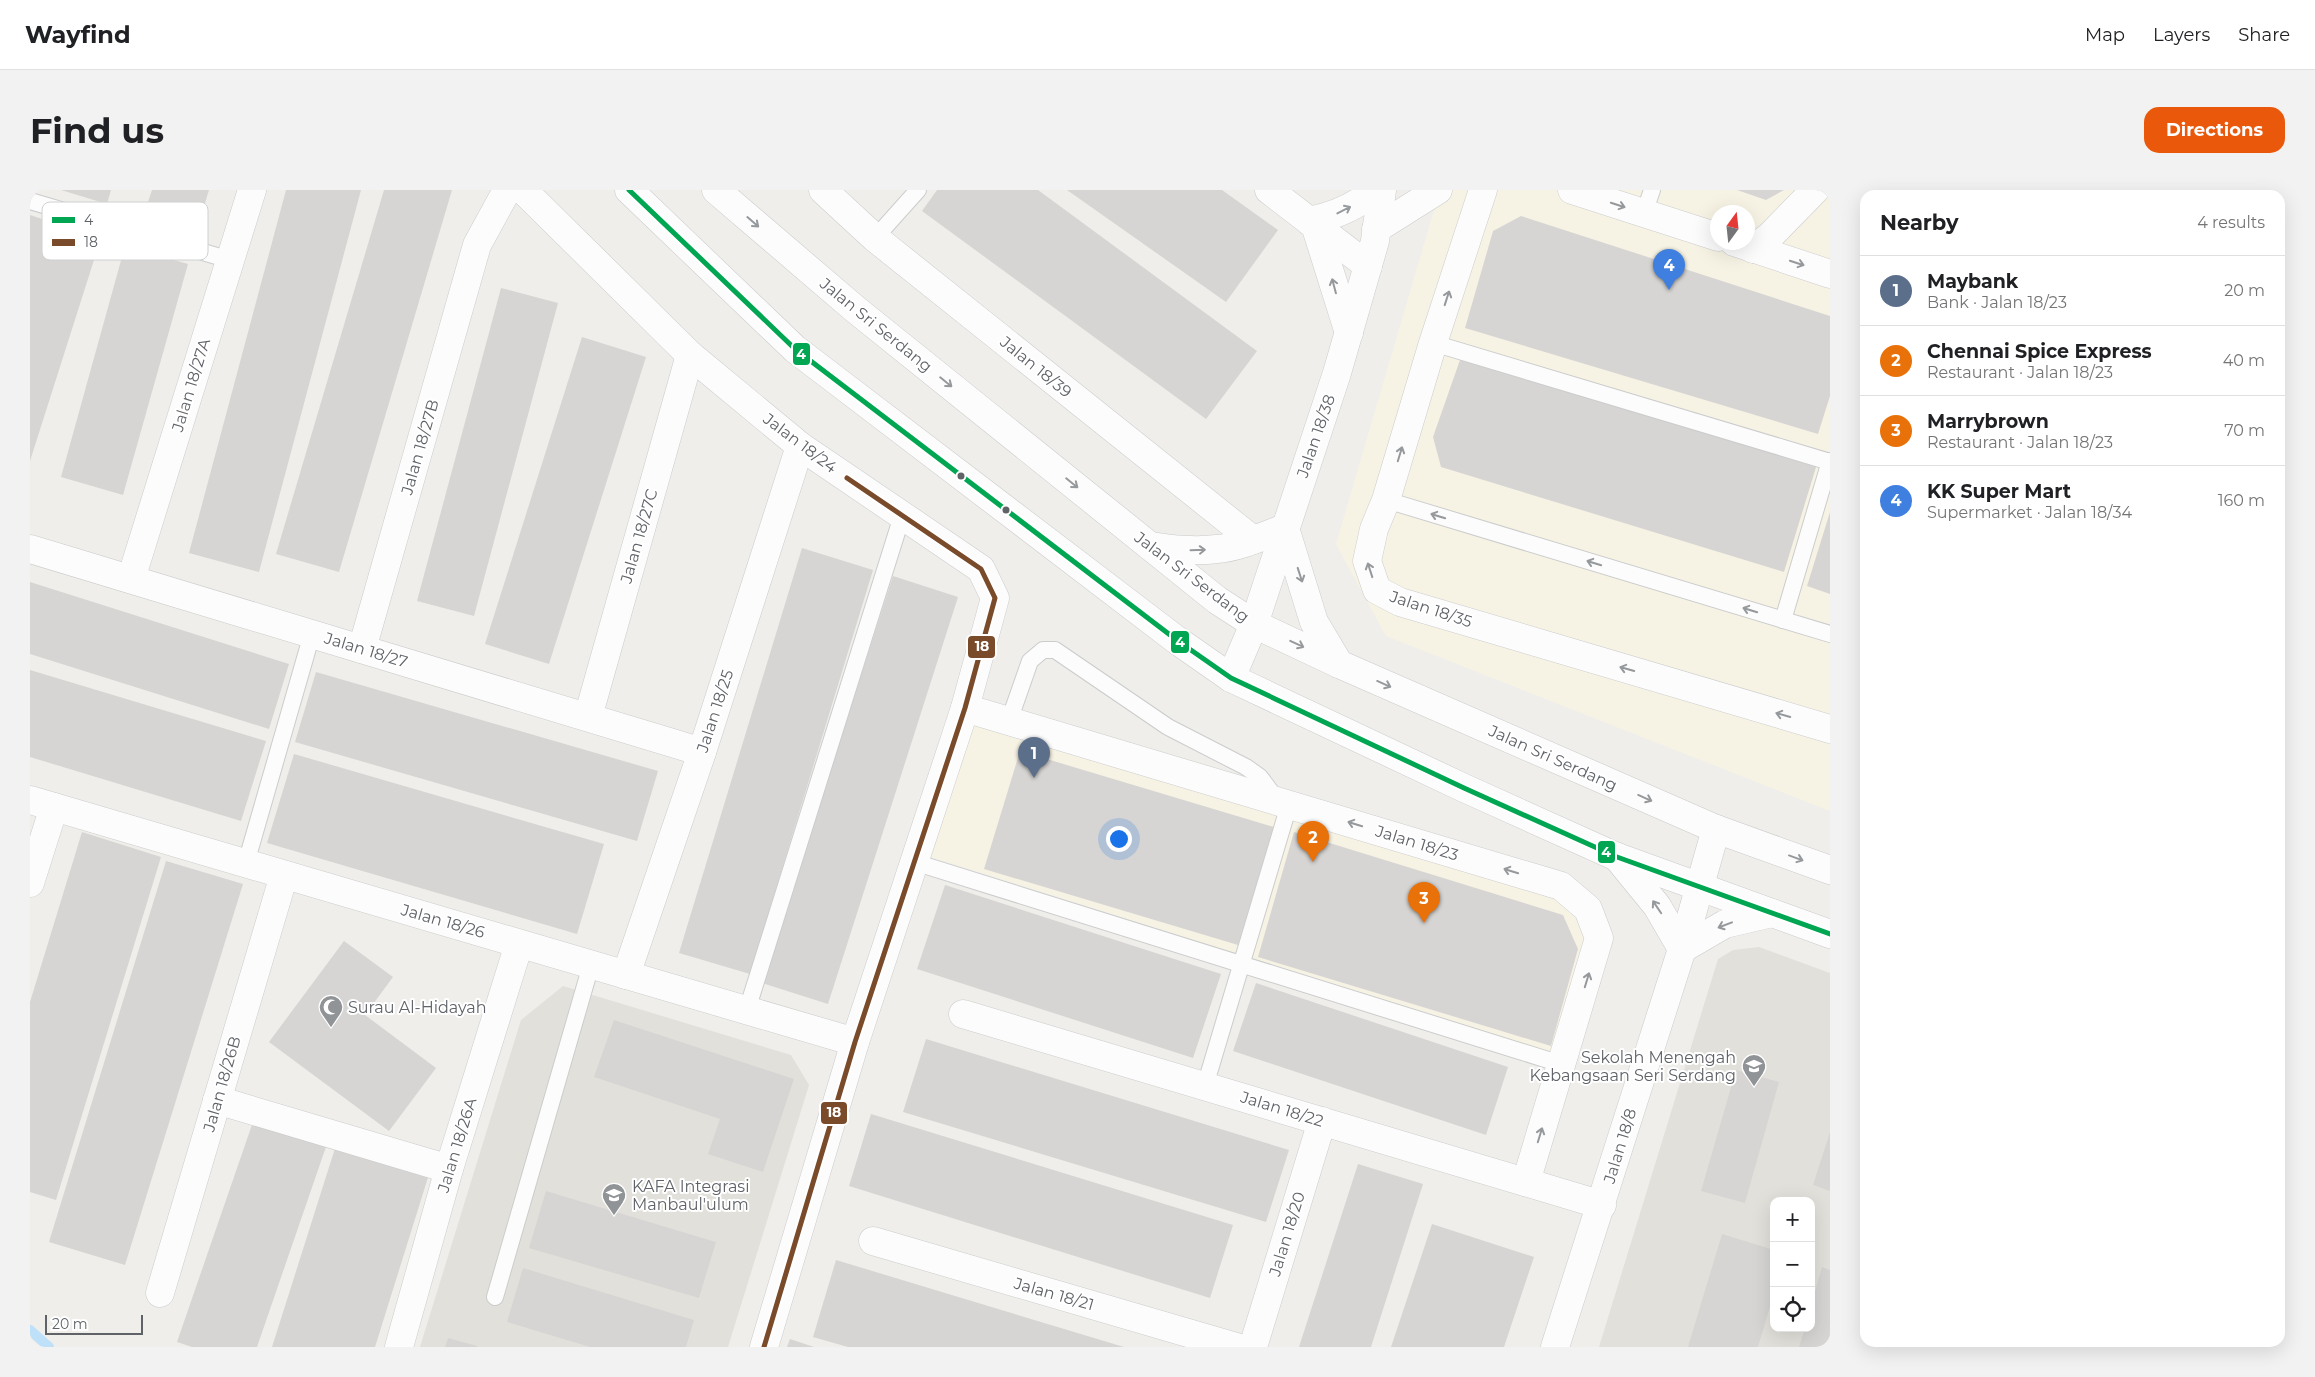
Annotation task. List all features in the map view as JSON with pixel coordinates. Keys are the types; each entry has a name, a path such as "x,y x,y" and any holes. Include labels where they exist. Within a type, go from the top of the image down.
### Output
{"street":[{"name":"Jalan 18/27A","path":"131,579 252,190"},
{"name":"Jalan 18/27B","path":"362,649 478,245 508,190"},
{"name":"Jalan 18/24","path":"523,190 690,355 800,446 981,569 995,598 965,708 856,1042 764,1347"},
{"path":"629,190 795,349 1170,635 1231,678 1464,788 1617,857 1830,934"},
{"name":"Jalan Sri Serdang","path":"716,190 855,309 1217,600 1254,624 1339,664 1716,829 1830,870"},
{"name":"Jalan 18/39","path":"823,190 876,238 1252,540"},
{"path":"1269,190 1368,266"},
{"path":"1312,224 1333,216 1364,200 1374,190"},
{"name":"Jalan 18/38","path":"1231,678 1254,624 1349,333 1368,266 1382,190"},
{"path":"1376,229 1412,200 1438,190"},
{"name":"Jalan 18/35","path":"1483,190 1433,343 1386,500 1374,529 1367,561 1376,590 1400,602 1830,729"},
{"path":"1572,190 1648,202 1710,233"},
{"path":"1755,242 1770,236 1815,190"},
{"path":"1312,224 1349,333"},
{"path":"1755,250 1830,274"},
{"name":"Jalan 18/27C","path":"588,717 690,355"},
{"name":"Jalan 18/25","path":"626,975 702,752 800,446"},
{"path":"1150,546 1183,550 1218,549 1252,540 1285,528 1314,622 1339,664"},
{"name":"Jalan 18/27","path":"30,549 702,752"},
{"name":"Jalan 18/23","path":"965,708 1561,886 1588,909 1600,938 1526,1182"},
{"path":"30,883 42,803"},
{"name":"Jalan 18/26","path":"42,803 856,1042"},
{"name":"Jalan 18/8","path":"1556,1347 1682,949 1716,829"},
{"path":"1617,857 1657,906 1682,949 1725,924 1772,913"},
{"name":"Jalan 18/26B","path":"160,1293 284,874"},
{"name":"Jalan 18/26A","path":"399,1347 450,1169 519,944"},
{"name":"Jalan 18/22","path":"963,1014 1602,1205"},
{"path":"217,1100 450,1169"},
{"name":"Jalan 18/20","path":"1253,1347 1322,1121"},
{"name":"Jalan 18/21","path":"872,1241 1236,1347"}],"lane":[{"path":"876,238 918,190"},
{"path":"208,254 230,260"},
{"path":"1433,343 1830,461 1783,620"},
{"path":"1386,500 1830,634"},
{"path":"747,1010 902,516"},
{"path":"246,863 312,634"},
{"path":"1009,721 1030,661 1043,650 1056,650 1168,727 1246,767 1260,777 1284,803 1242,964 1205,1086"},
{"path":"914,862 1561,1064"},
{"path":"495,1297 591,965"}],"shaded area":[{"path":"1440,190 1830,190 1830,811 1386,636 1336,544"},
{"path":"974,724 1556,896 1576,914 1586,938 1552,1053 931,857"},
{"name":"Sekolah Menengah Kebangsaan Seri Serdang","path":"1759,947 1830,973 1830,1347 1599,1347 1718,959 1733,950"},
{"name":"KAFA Integrasi Manbaul'ulum","path":"563,986 791,1055 809,1085 728,1347 420,1347 521,1020"}],"building":[{"path":"61,190 111,190 108,202 100,202"},
{"path":"152,190 209,190 205,202 148,202"},
{"path":"286,190 361,190 259,572 189,553"},
{"path":"384,190 452,190 339,572 276,554"},
{"path":"937,190 1038,190 1257,351 1206,419 922,211"},
{"path":"1067,190 1222,190 1278,230 1226,302"},
{"path":"1737,190 1784,190 1766,200"},
{"path":"30,215 42,219 42,260 94,260 30,461"},
{"path":"1521,216 1830,316 1830,396 1818,434 1465,328 1493,231"},
{"path":"121,260 174,260 188,264 123,495 61,477"},
{"path":"501,288 558,303 474,616 417,601"},
{"path":"582,337 646,357 549,664 485,644"},
{"path":"1461,357 1817,464 1784,572 1441,467 1433,437"},
{"path":"1830,512 1830,594 1807,586"},
{"path":"802,548 873,570 750,974 679,953"},
{"path":"893,576 958,597 828,1004 762,983"},
{"path":"30,582 289,664 269,729 30,654"},
{"path":"30,670 266,741 241,821 30,757"},
{"path":"316,672 658,771 637,841 295,742"},
{"path":"1020,751 1274,827 1238,945 984,869"},
{"path":"294,754 604,844 577,934 267,843"},
{"path":"82,832 161,857 56,1200 30,1192 30,1002"},
{"path":"1294,832 1563,915 1578,949 1551,1046 1258,957"},
{"path":"166,861 243,884 125,1265 49,1242"},
{"path":"945,885 1221,974 1193,1058 917,969"},
{"name":"Surau Al-Hidayah","path":"344,941 393,977 365,1015 436,1068 389,1131 269,1042"},
{"path":"1256,983 1508,1067 1486,1135 1233,1051"},
{"path":"614,1020 794,1079 763,1172 708,1154 720,1119 594,1077"},
{"path":"926,1039 1289,1150 1266,1222 903,1112"},
{"path":"1736,1070 1779,1082 1745,1203 1701,1191"},
{"path":"871,1114 1233,1225 1210,1298 849,1186"},
{"path":"255,1116 328,1141 257,1347 192,1347 177,1342"},
{"path":"1830,1132 1830,1191 1813,1185"},
{"path":"337,1142 430,1171 375,1347 272,1347"},
{"path":"1358,1164 1423,1184 1371,1347 1299,1347"},
{"path":"546,1191 716,1242 699,1298 529,1248"},
{"path":"1432,1224 1534,1257 1504,1347 1391,1347"},
{"path":"1722,1234 1770,1249 1770,1306 1758,1347 1688,1347"},
{"path":"836,1260 1124,1347 848,1347 813,1337"},
{"path":"1822,1267 1830,1270 1830,1347 1799,1347 1804,1332 1815,1332 1815,1292"},
{"path":"523,1268 694,1320 686,1347 590,1347 507,1322"},
{"path":"448,1338 477,1346 477,1347 445,1347"},
{"path":"790,1339 814,1347 787,1347"}],"waterway":[{"path":"30,1330 49,1347"}],"transit line":[{"name":"4","path":"629,190 795,349 1178,641 1231,678 1464,788 1617,857 1830,934"},
{"name":"18","path":"764,1347 855,1042 965,708 995,598 981,569 847,478"}],"place":[{"name":"KK Super Mart","path":"1669,290"},
{"name":"Maybank","path":"1034,778"},
{"name":"Chennai Spice Express","path":"1313,862"},
{"name":"Marrybrown","path":"1424,923"},
{"name":"Surau Al-Hidayah","path":"331,1028"},
{"name":"Sekolah Menengah Kebangsaan Seri Serdang","path":"1754,1087"},
{"name":"KAFA Integrasi Manbaul'ulum","path":"614,1216"}]}
